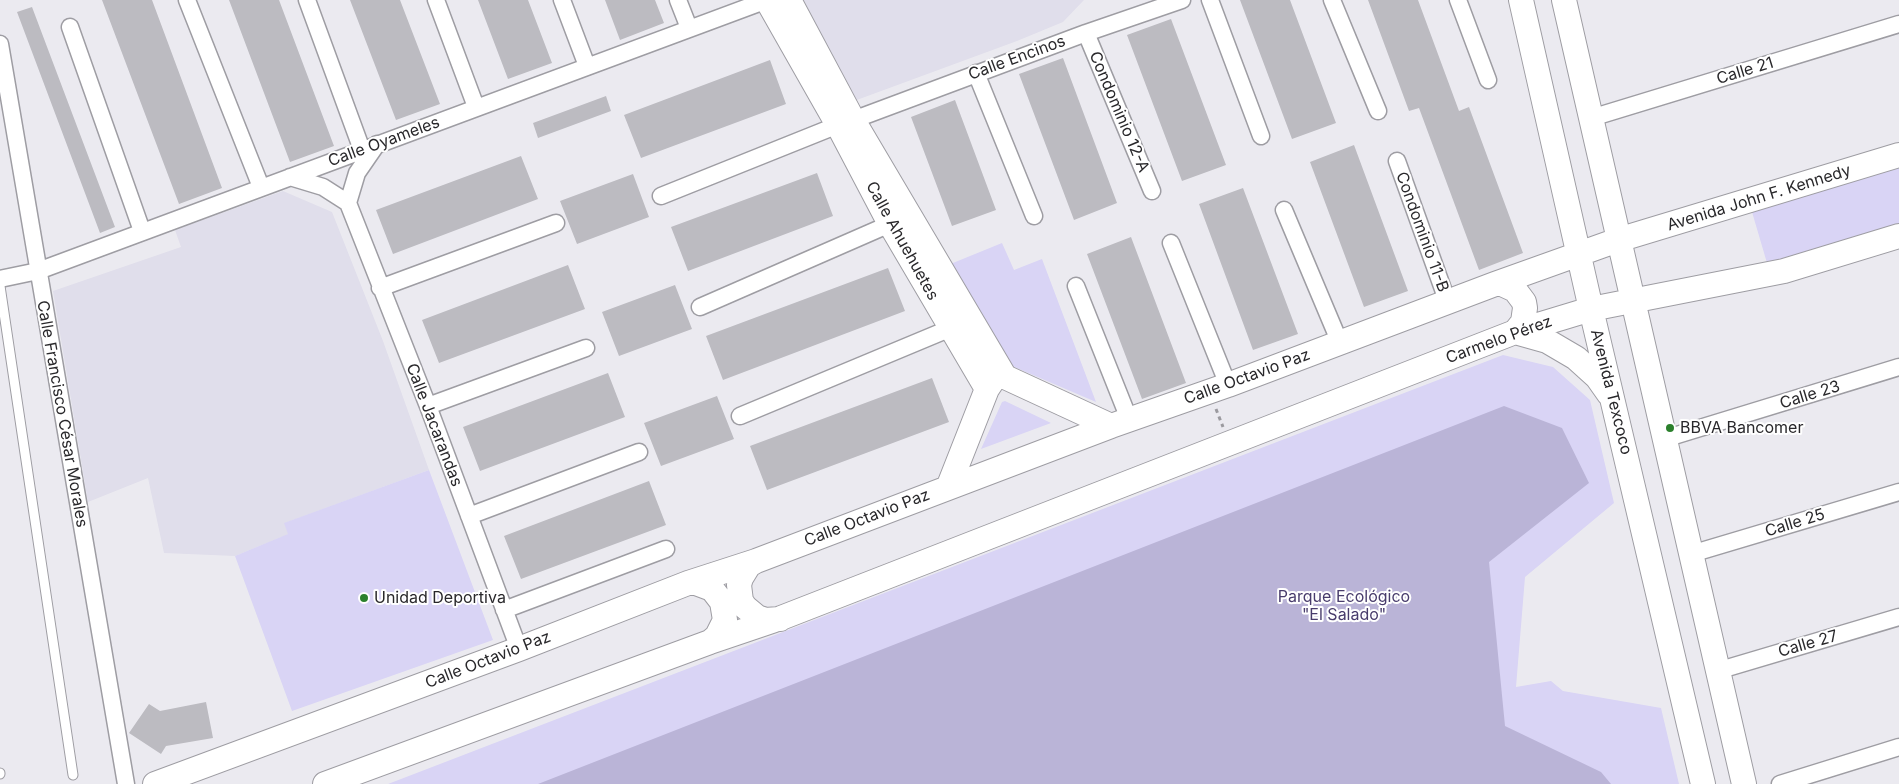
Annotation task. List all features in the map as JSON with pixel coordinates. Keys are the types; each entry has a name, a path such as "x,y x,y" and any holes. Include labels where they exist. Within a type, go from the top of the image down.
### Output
{"street":[{"path":"187,0 261,187"},
{"path":"290,177 323,187 348,203 370,147 307,0"},
{"path":"436,0 476,107"},
{"path":"562,0 587,66"},
{"path":"678,0 689,28"},
{"name":"Calle Oyameles","path":"0,279 38,271 767,0"},
{"name":"Calle Ahuehuetes","path":"767,0 846,122 996,383"},
{"name":"Calle Ahuehuetes","path":"789,0 846,122 890,224 951,328 996,383"},
{"name":"Calle Encinos","path":"661,196 846,122 976,73 1086,32 1182,0"},
{"path":"1210,0 1262,136"},
{"path":"1332,0 1378,111"},
{"path":"1458,0 1488,80"},
{"name":"Avenida Texcoco","path":"1521,0 1591,309 1703,784"},
{"path":"1564,0 1744,784"},
{"name":"Calle 21","path":"1591,118 1899,24"},
{"path":"70,27 142,231"},
{"name":"Condominio 12-A","path":"1086,32 1152,191"},
{"name":"Calle Francisco César Morales","path":"0,44 126,784"},
{"path":"976,73 1034,216"},
{"name":"Avenida John F. Kennedy","path":"1618,240 1899,155"},
{"name":"Condominio 11-B","path":"1397,161 1448,303"},
{"name":"Calle Jacarandas","path":"348,203 428,406 519,649"},
{"path":"1284,210 1340,343"},
{"path":"380,288 556,223"},
{"path":"700,307 890,224"},
{"path":"1633,301 1784,271 1899,236"},
{"path":"1579,254 1618,240"},
{"path":"1171,243 1218,388"},
{"name":"Calle Octavio Paz","path":"155,784 519,649 688,583 756,560 1120,423 1579,254"},
{"path":"1494,284 1502,284 1515,290 1524,302 1525,315 1523,322 1515,332 1547,341 1576,358 1597,377 1614,401"},
{"path":"1076,286 1120,423"},
{"name":"Carmelo Pérez","path":"1227,444 1515,332 1591,309 1633,301"},
{"path":"740,416 951,328"},
{"path":"428,406 586,348"},
{"name":"Calle 23","path":"1664,440 1899,367"},
{"path":"948,488 996,383 1120,423"},
{"path":"325,784 710,642 781,618 1227,444"},
{"path":"470,516 639,452"},
{"name":"Calle 25","path":"1691,554 1899,492"},
{"path":"504,610 666,550"},
{"path":"756,560 749,565 740,578 741,601 758,618 765,620 781,618"},
{"path":"688,583 704,585 712,589 722,602 725,620 722,628 710,642"},
{"name":"Calle 27","path":"1717,671 1899,617"},
{"path":"1780,784 1899,748"}],"lane":[{"path":"0,286 73,775"}],"path":[{"path":"1218,388 1220,417 1227,444"}],"shaded area":[{"path":"797,0 1084,0 1063,22 1017,41 854,101"},
{"path":"283,191 332,212 383,341 429,470 285,523 289,534 235,556 164,553 148,478 88,502 53,291 181,247 175,230"},
{"name":"Parque Ecológico \"El Salado\"","path":"1504,406 1562,428 1589,483 1489,562 1505,726 1601,772 1611,784 538,784"}],"green space":[{"path":"1899,168 1899,225 1785,261 1767,263 1752,212"},
{"path":"1002,243 1014,270 1042,259 1096,402 1005,363 948,265"},
{"name":"Parque Ecológico \"El Salado\"","path":"1503,355 1553,367 1590,400 1614,503 1525,577 1516,687 1551,681 1563,691 1661,708 1679,784 388,784"},
{"path":"1005,401 1051,423 981,449 1002,402"},
{"name":"Unidad Deportiva","path":"429,470 493,640 292,711 235,556 288,534 284,523"}],"building":[{"path":"102,0 152,0 222,188 179,204"},
{"path":"229,0 279,0 334,146 290,162"},
{"path":"350,0 400,0 440,104 396,120"},
{"path":"478,0 528,0 552,63 508,79"},
{"path":"605,0 655,0 664,23 620,40"},
{"path":"1240,0 1290,0 1336,123 1292,139"},
{"path":"1368,0 1418,0 1459,111 1469,107 1523,253 1479,270 1419,108 1409,111"},
{"path":"32,7 115,227 100,233 17,12"},
{"path":"1171,19 1226,165 1182,181 1127,35"},
{"path":"1063,58 1117,203 1074,220 1019,74"},
{"path":"770,60 786,104 641,158 624,115"},
{"path":"606,96 611,111 538,138 533,123"},
{"path":"955,100 996,210 952,226 911,117"},
{"path":"1354,145 1408,291 1364,307 1310,162"},
{"path":"521,156 538,199 393,254 376,210"},
{"path":"817,173 833,216 688,271 671,227"},
{"path":"633,174 649,217 577,244 560,201"},
{"path":"1243,188 1298,334 1253,350 1199,204"},
{"path":"1131,237 1186,383 1142,399 1087,254"},
{"path":"568,265 585,309 439,363 422,320"},
{"path":"888,268 905,311 723,380 706,336"},
{"path":"675,285 692,329 619,356 602,312"},
{"path":"608,373 625,417 480,471 463,427"},
{"path":"932,378 949,422 767,490 750,446"},
{"path":"717,396 734,439 661,466 644,423"},
{"path":"649,481 666,525 521,579 504,536"},
{"path":"206,702 213,738 166,746 161,754 129,733 149,704 160,711"}],"place":[{"name":"BBVA Bancomer","path":"1670,428"},
{"name":"Unidad Deportiva","path":"364,598"}]}
